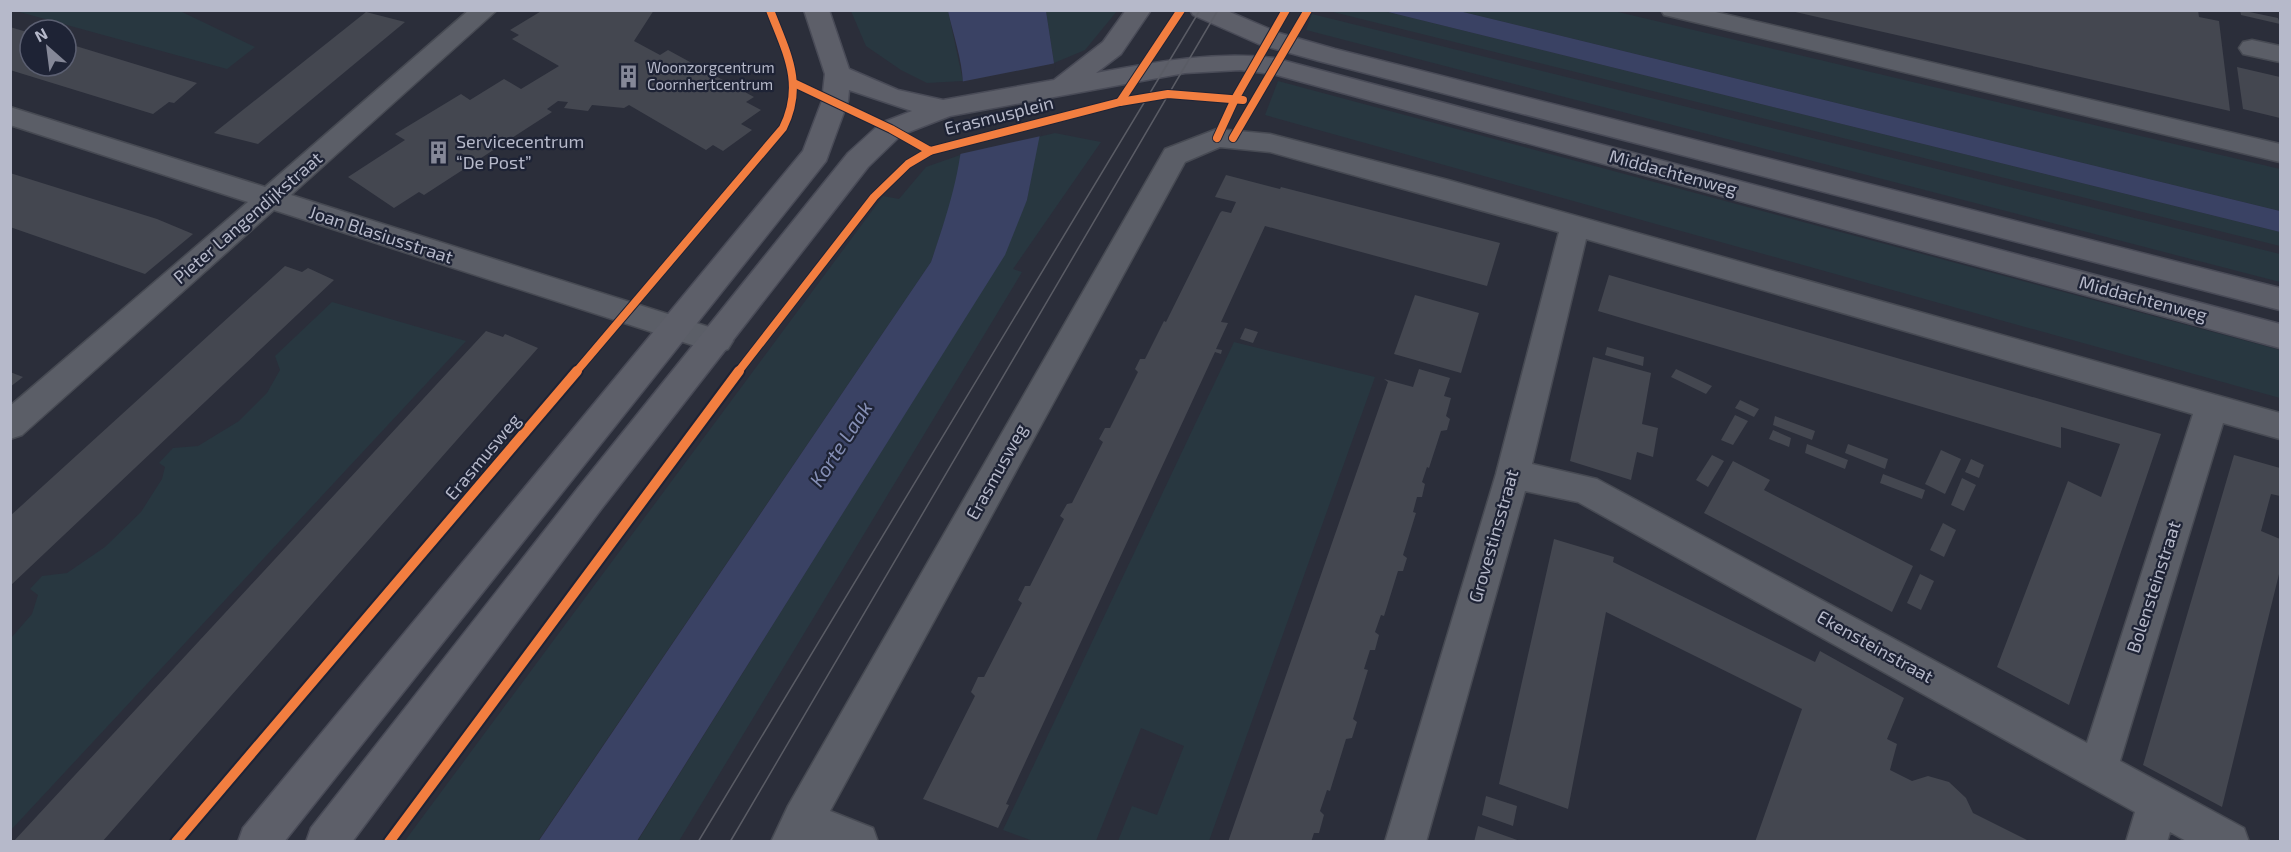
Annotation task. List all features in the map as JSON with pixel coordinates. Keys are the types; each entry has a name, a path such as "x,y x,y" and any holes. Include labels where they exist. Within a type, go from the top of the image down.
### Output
{"main road":[{"path":"258,842 816,154 836,102 838,74 816,10"},
{"name":"Erasmusplein","path":"838,74 875,93 907,104 947,109 1061,87 1112,48 1139,10"},
{"name":"Middachtenweg","path":"1202,10 1270,39 1328,55 2280,299"},
{"name":"Middachtenweg","path":"1061,87 1202,63 1240,62 1274,66 2280,336"},
{"path":"326,842 590,498 717,341 858,160 878,140 903,122 947,109"}],"street":[{"path":"1673,10 2280,153"},
{"name":"Pieter Langendijkstraat","path":"10,426 270,199 474,13"},
{"path":"2253,48 2280,54"},
{"name":"Joan Blasiusstraat","path":"10,116 717,341"},
{"name":"Erasmusweg","path":"796,831 1175,156 1217,138 1270,143 1448,190 1574,228"},
{"path":"1574,228 2280,426"},
{"name":"Grovestinsstraat","path":"1405,842 1513,474 1574,228"},
{"name":"Bolensteinstraat","path":"2098,769 2212,406"},
{"name":"Ekensteinstraat","path":"1513,474 1585,489 2229,842"},
{"path":"2146,842 2158,803"},
{"path":"796,831 858,842"}],"shaded area":[{"path":"16,11 180,11 255,47 227,69 78,28 78,18 41,18"},
{"path":"851,11 948,11 963,81 927,83 901,70 866,46"},
{"path":"1046,11 1117,11 1085,50 1054,63"},
{"path":"1329,11 1384,11 2280,232 2280,246"},
{"path":"1459,11 1614,11 2280,169 2280,211"},
{"path":"1312,14 2280,254 2280,282 1306,30"},
{"path":"1278,81 2280,350 2280,398 1265,115"},
{"path":"1055,133 1101,142 1013,269 1022,272 679,841 637,842 969,311 1027,200 1038,137"},
{"path":"963,154 952,200 931,262 538,841 404,842 883,196 899,199 926,167"},
{"path":"332,302 466,341 11,830 11,638 32,614 38,595 30,589 42,576 67,573 105,547 141,512 162,479 165,467 159,463 173,448 198,446 239,421 267,393 280,370 275,356"},
{"path":"1234,342 1375,377 1209,841 1118,841 1132,806 1157,815 1184,746 1141,728 1096,841 1033,841 1003,830"}],"water":[{"name":"Korte Laak","path":"948,11 1046,11 1054,63 1027,200 1005,255 637,841 538,842 931,262 952,196 963,131 962,74"},
{"path":"1384,11 1459,11 2280,211 2280,232"}],"pier":[{"path":"1056,63 1041,136 960,154 960,82"}],"building":[{"name":"Woonzorgcentrum Coornhertcentrum","path":"543,10 654,10 634,41 660,55 668,50 754,97 746,102 761,110 741,124 752,130 723,151 713,145 706,150 629,105 624,108 592,105 588,111 564,108 568,102 558,101 547,109 552,112 424,195 419,192 394,208 348,177 405,140 395,134 461,94 470,100 504,79 521,89 559,66 512,39 519,35 510,30"},
{"path":"2198,10 2199,17 2219,21 2230,111 1791,11"},
{"path":"2240,10 2278,18 2280,24 2241,15"},
{"path":"366,12 405,22 258,144 214,133"},
{"path":"10,27 18,29 18,72 10,70"},
{"path":"78,47 197,83 174,103 169,102 153,114 36,78 78,78"},
{"path":"2237,67 2280,77 2280,118 2243,109"},
{"path":"10,173 157,219 193,234 145,274 10,227"},
{"path":"1226,175 1500,243 1487,286 1265,226 1221,322 1228,323 1216,349 1222,350 1221,354 1215,352 1006,804 1009,805 998,828 923,799 975,696 971,692 978,677 984,677 1022,603 1018,600 1025,586 1030,586 1064,519 1060,516 1067,504 1072,503 1103,442 1099,439 1105,428 1110,428 1138,372 1135,369 1140,359 1145,359 1164,321 1166,322 1220,213 1222,211 1231,213 1236,202 1215,197"},
{"path":"285,266 302,272 308,268 334,280 10,586 10,516"},
{"path":"1609,275 2161,434 2069,705 1997,667 2068,481 2101,497 2120,444 2061,427 2061,448 1598,311"},
{"path":"1415,295 1479,313 1461,373 1394,354"},
{"path":"1245,328 1258,332 1253,343 1240,339"},
{"path":"486,331 503,337 505,334 538,348 102,842 13,842"},
{"path":"1607,347 1644,357 1643,366 1605,355"},
{"path":"1593,357 1651,373 1642,424 1658,428 1653,457 1637,452 1631,480 1570,461"},
{"path":"1419,369 1450,378 1444,396 1451,398 1446,416 1450,419 1447,430 1441,431 1429,468 1427,467 1422,482 1425,484 1422,497 1417,497 1413,512 1416,513 1403,555 1407,558 1403,571 1398,571 1384,616 1381,615 1375,632 1379,635 1375,650 1370,650 1364,669 1368,670 1353,719 1357,722 1352,738 1346,739 1330,791 1327,790 1320,811 1324,815 1319,833 1314,833 1311,842 1228,842 1388,382 1384,379 1413,387"},
{"path":"1676,369 1712,386 1706,394 1671,377"},
{"path":"10,372 23,377 10,387"},
{"path":"1740,400 1759,409 1754,417 1735,408"},
{"path":"1735,415 1748,421 1733,445 1721,440"},
{"path":"1775,416 1815,431 1812,440 1773,425"},
{"path":"1773,430 1791,438 1789,447 1769,439"},
{"path":"1807,444 1848,460 1845,469 1805,453"},
{"path":"1848,444 1888,459 1885,469 1845,453"},
{"path":"1941,450 1961,459 1945,494 1925,484"},
{"path":"1712,455 1724,461 1708,487 1696,480"},
{"path":"2234,455 2280,468 2280,496 2271,494 2261,531 2280,539 2280,570 2222,807 2143,765"},
{"path":"1971,459 1984,465 1979,478 1965,472"},
{"path":"1733,461 1770,480 1764,490 1913,566 1892,612 1704,513"},
{"path":"1883,474 1925,490 1922,499 1880,483"},
{"path":"1962,478 1976,485 1964,511 1951,505"},
{"path":"1943,523 1956,530 1944,557 1930,550"},
{"path":"1554,539 1614,557 1613,562 1815,662 1820,651 1904,698 1887,739 1897,744 1890,770 1912,781 1928,776 1949,782 1966,798 1973,813 2031,842 1755,842 1802,709 1606,612 1568,809 1499,784"},
{"path":"1920,574 1934,581 1921,610 1907,603"},
{"path":"1486,796 1517,806 1513,826 1482,815"},
{"path":"1478,826 1520,841 1520,842 1474,842"}],"tram line":[{"path":"698,842 1200,10"},
{"path":"730,842 1218,10"}],"cycle path":[{"path":"176,842 783,128 791,113 794,84 788,55 770,10"},
{"path":"796,84 891,129 930,151 1120,102 1181,10"},
{"path":"1217,138 1235,99 1286,10"},
{"path":"1233,138 1308,10"},
{"path":"1120,102 1168,94 1243,100"},
{"path":"389,842 752,353 874,197 908,164 930,151"}],"place":[{"name":"Woonzorgcentrum Coornhertcentrum","path":"629,77"},
{"name":"Servicecentrum “De Post”","path":"438,152"}]}
